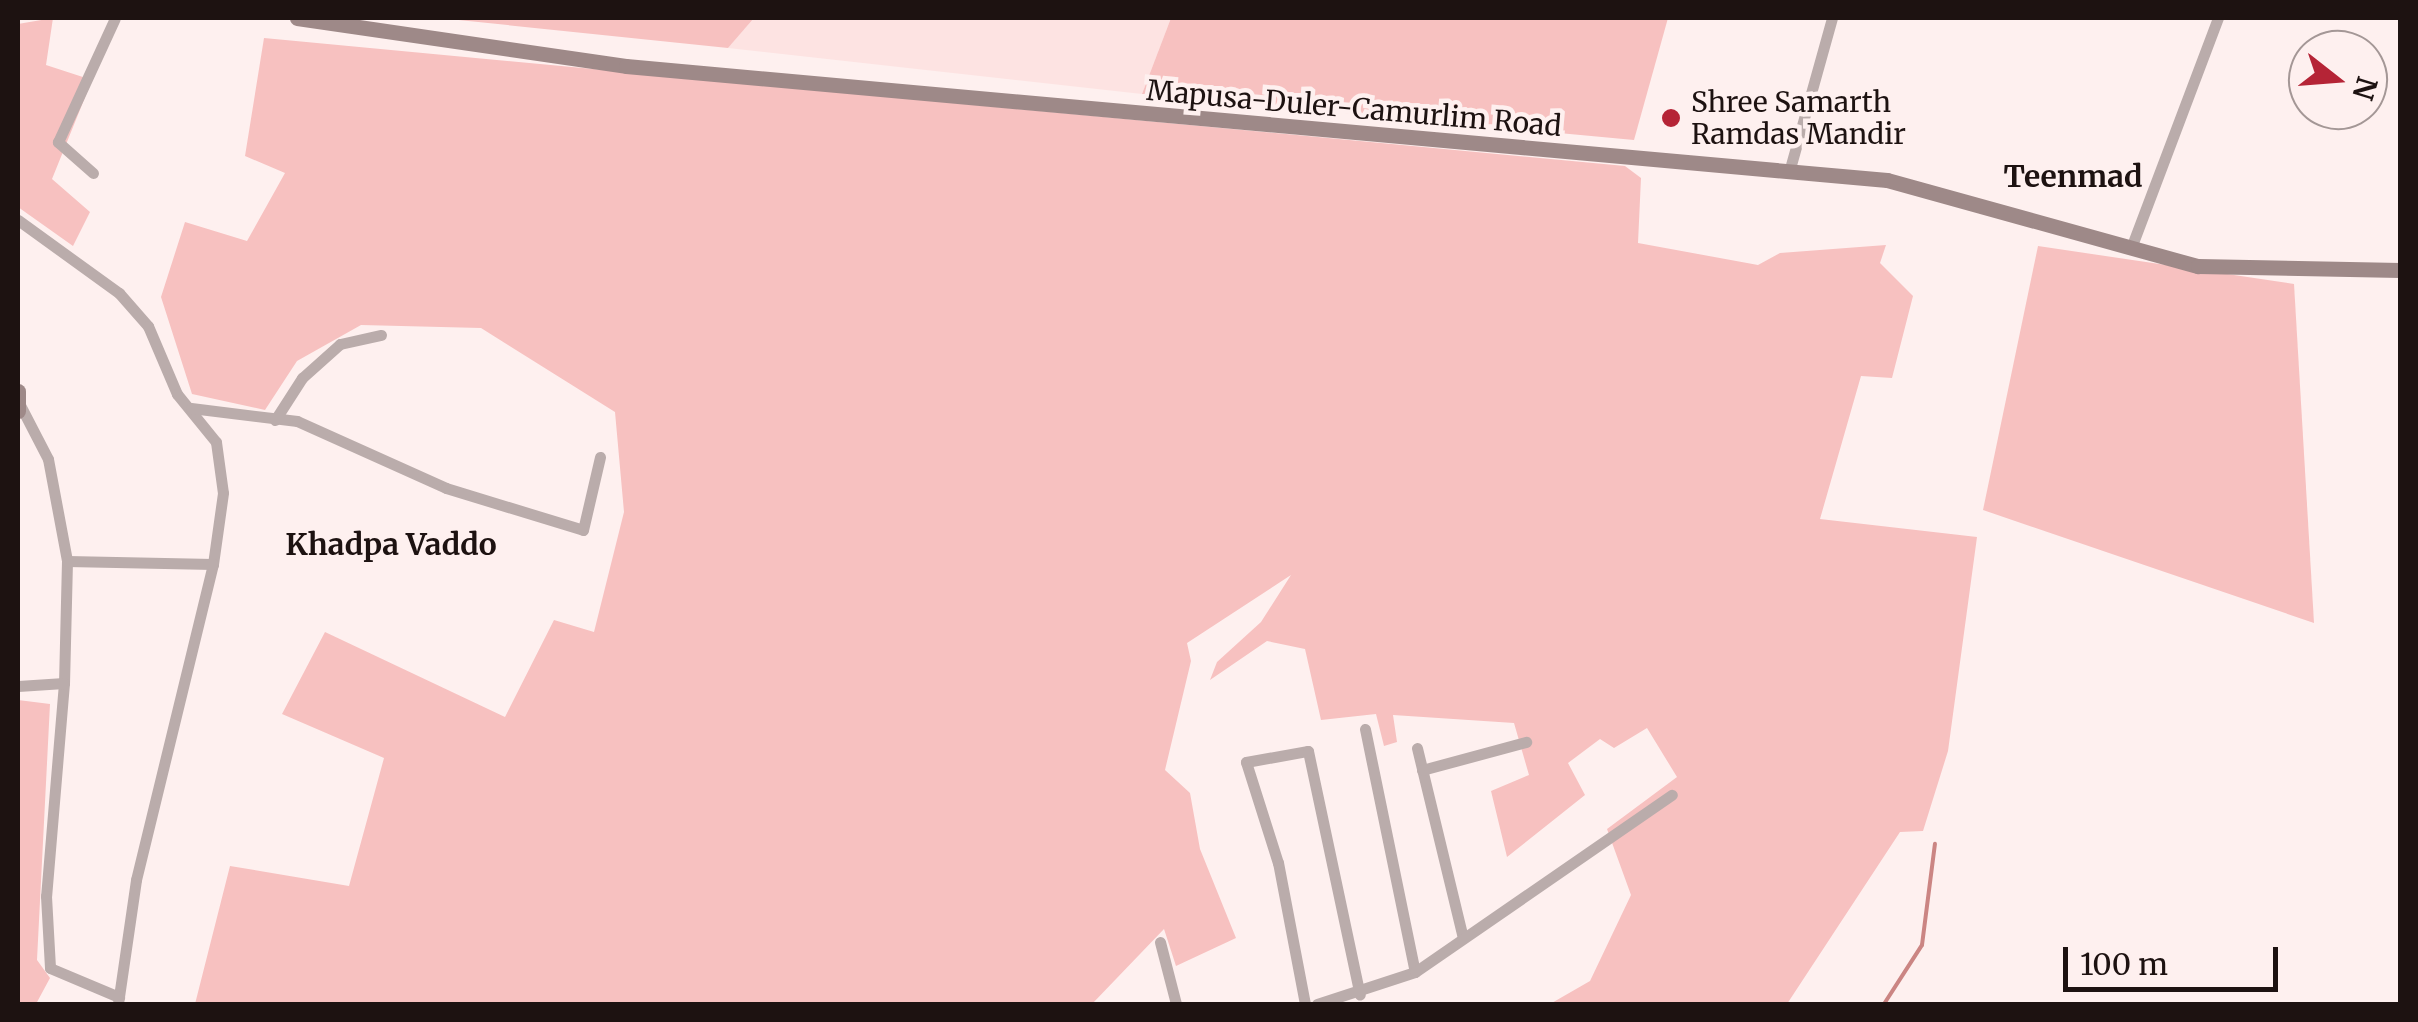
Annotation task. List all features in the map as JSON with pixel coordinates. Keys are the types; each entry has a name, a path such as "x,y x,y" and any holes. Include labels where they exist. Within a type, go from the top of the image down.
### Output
{"street":[{"path":"93,173 58,142 115,18"},
{"name":"Mapusa-Duler-Camurlim Road","path":"297,18 626,66 1887,180 2198,266 2400,270"},
{"path":"1789,172 1832,18"},
{"path":"2131,248 2218,18"},
{"path":"18,220 119,293 148,326 177,394 216,442 223,493 213,564 136,880 118,1001 50,968 46,896 64,684 67,561 48,459 18,402"},
{"path":"276,420 302,378 340,344 381,335"},
{"path":"191,408 297,421 446,488 583,530 600,457"},
{"path":"67,561 213,564"},
{"path":"18,686 64,684"},
{"path":"1365,729 1415,972"},
{"path":"1422,770 1526,742"},
{"path":"1416,748 1464,938"},
{"path":"1306,1004 1278,863 1246,762 1308,751 1360,995"},
{"path":"1316,1004 1360,995 1415,972 1672,795"},
{"path":"1160,942 1176,1004"}],"shaded area":[{"path":"53,18 46,65 92,80 52,179 90,212 73,246 18,207 18,24"},
{"path":"439,18 754,18 728,48"},
{"path":"754,18 1171,18 1142,94 728,48"},
{"path":"1171,18 1668,18 1634,140 1142,94"},
{"path":"264,38 1625,166 1641,178 1638,243 1758,265 1780,253 1886,245 1880,263 1913,296 1892,378 1861,376 1820,519 1977,537 1948,751 1923,831 1900,832 1787,1004 1550,1004 1590,981 1631,895 1607,829 1677,777 1647,728 1614,748 1600,739 1568,763 1585,795 1507,857 1491,791 1529,775 1514,723 1393,715 1397,742 1384,746 1376,714 1321,720 1305,649 1267,641 1210,680 1217,662 1261,622 1291,575 1187,643 1191,661 1165,770 1190,793 1200,849 1236,938 1176,966 1164,929 1092,1004 195,1004 230,866 349,886 384,758 282,714 325,632 505,717 554,620 594,632 624,512 615,412 481,328 361,325 297,361 265,410 192,394 161,297 185,222 247,241 285,173 245,156"},
{"path":"2038,246 2294,284 2314,623 1983,510"},
{"path":"18,700 50,704 37,960 50,978 36,1004 18,1004"}],"waterway":[{"path":"1884,1004 1922,945 1935,844"}],"place":[{"name":"Shree Samarth Ramdas Mandir","path":"1671,118"}],"district":[{"name":"Teenmad","path":"2073,176"},
{"name":"Khadpa Vaddo","path":"391,544"}]}
